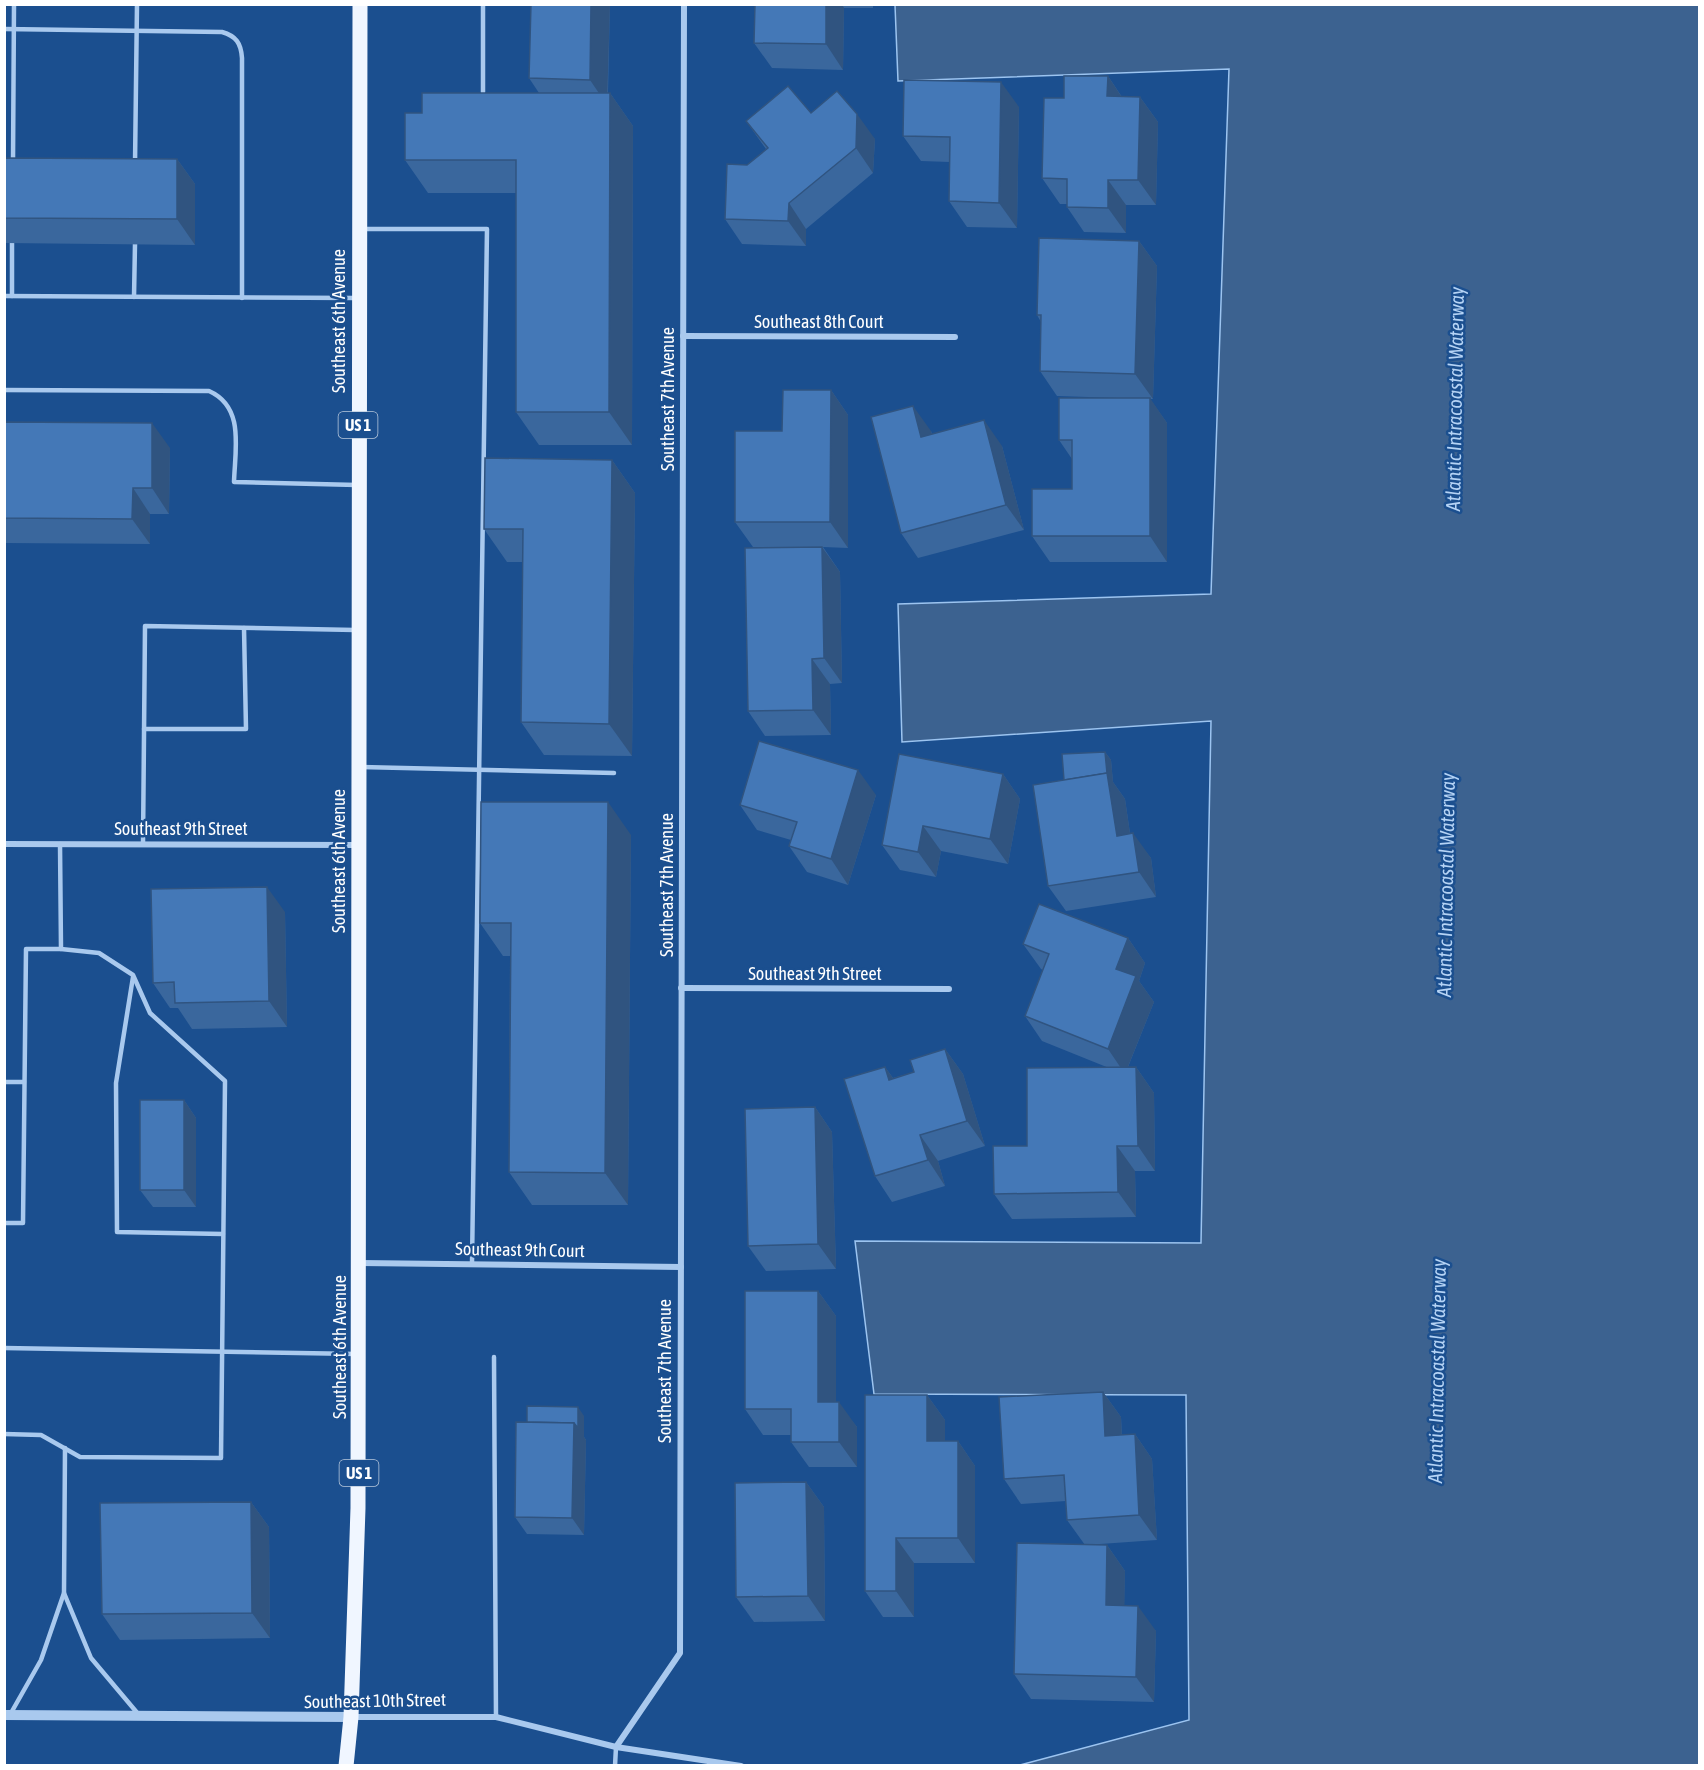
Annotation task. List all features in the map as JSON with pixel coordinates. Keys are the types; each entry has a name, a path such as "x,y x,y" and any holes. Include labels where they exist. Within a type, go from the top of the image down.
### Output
{"main road":[{"name":"Southeast 6th Avenue","path":"351,1717 356,1620 360,1354 358,485 360,4"},
{"name":"US 1","path":"346,1766 351,1717"}],"street":[{"name":"Southeast 7th Avenue","path":"616,1747 680,1653 684,4"},
{"name":"Southeast 8th Court","path":"683,336 955,337"},
{"name":"Southeast 9th Street","path":"4,844 358,845"},
{"name":"Southeast 9th Street","path":"681,988 949,989"},
{"name":"Southeast 9th Court","path":"360,1263 681,1267"},
{"name":"Southeast 10th Street","path":"7,1715 142,1718 496,1717 616,1747 741,1766"}],"lane":[{"path":"13,171 14,4"},
{"path":"135,172 137,4"},
{"path":"483,4 483,92"},
{"path":"4,29 222,32 235,38 240,44 242,58 242,298"},
{"path":"359,229 487,229 472,1264"},
{"path":"12,243 12,296"},
{"path":"134,297 135,244"},
{"path":"4,296 359,298"},
{"path":"4,390 209,391 219,396 233,414 234,482 358,485"},
{"path":"143,844 145,626 358,630"},
{"path":"144,729 246,729 244,628"},
{"path":"358,767 614,773"},
{"path":"60,844 61,949"},
{"path":"4,1222 23,1223 26,949 61,949 99,953 133,975 150,1013 225,1080 221,1458 80,1456 41,1435 4,1434"},
{"path":"133,975 116,1083 117,1232 224,1234"},
{"path":"4,1082 24,1082"},
{"path":"4,1348 360,1354"},
{"path":"494,1357 496,1717"},
{"path":"7,1715 41,1660 64,1593 65,1448"},
{"path":"64,1593 91,1658 142,1718"},
{"path":"615,1766 616,1747"}],"water":[{"name":"Atlantic Intracoastal Waterway","path":"895,5 1699,5 1699,1765 1020,1765 1189,1720 1186,1395 874,1394 855,1241 1201,1243 1211,721 902,742 898,604 1211,594 1229,69 898,81"}],"building":[{"path":"531,4 591,4 590,80 529,78"},
{"path":"755,4 826,4 826,44 754,43"},
{"path":"1064,76 1108,76 1107,96 1140,97 1138,180 1108,180 1108,208 1067,207 1067,179 1042,178 1044,98 1064,98"},
{"path":"904,80 1001,82 999,203 949,201 950,137 903,136"},
{"path":"788,86 811,113 837,91 857,114 856,148 789,203 788,221 725,219 727,164 747,165 768,148 746,121"},
{"path":"422,93 610,93 609,412 516,412 516,160 405,160 405,113 422,113"},
{"path":"4,158 177,159 177,219 4,218"},
{"path":"1039,238 1139,241 1135,374 1040,371 1041,315 1037,315"},
{"path":"783,390 831,390 830,522 735,522 735,431 782,431"},
{"path":"1059,398 1150,398 1150,536 1032,536 1032,489 1072,489 1072,440 1059,440"},
{"path":"913,406 921,437 984,420 1006,505 901,533 871,417"},
{"path":"4,422 152,423 152,488 133,488 132,519 4,518"},
{"path":"485,458 612,460 609,724 521,722 523,529 484,529"},
{"path":"822,547 824,658 812,659 813,710 748,711 745,548"},
{"path":"759,741 858,770 831,859 789,846 797,822 740,805"},
{"path":"1105,752 1107,773 1064,780 1062,754"},
{"path":"899,754 1003,774 990,839 923,826 918,852 882,845"},
{"path":"1107,773 1117,836 1133,833 1139,872 1048,886 1033,785"},
{"path":"481,802 608,802 605,1173 509,1172 511,923 480,923"},
{"path":"267,887 269,1001 175,1003 174,982 153,983 151,889"},
{"path":"1039,904 1128,938 1116,969 1136,976 1108,1049 1025,1016 1049,954 1023,944"},
{"path":"945,1049 967,1121 920,1135 928,1160 875,1176 844,1079 885,1067 889,1080 914,1072 910,1060"},
{"path":"1136,1067 1138,1146 1117,1146 1118,1192 994,1194 993,1146 1027,1146 1027,1068"},
{"path":"140,1100 184,1100 184,1190 140,1190"},
{"path":"815,1107 818,1244 748,1246 745,1109"},
{"path":"745,1291 818,1291 818,1402 839,1402 839,1442 791,1442 791,1409 745,1409"},
{"path":"1103,1392 1105,1436 1135,1434 1139,1515 1067,1520 1064,1475 1004,1479 999,1397"},
{"path":"865,1395 927,1395 927,1441 958,1441 958,1538 896,1538 896,1591 865,1591"},
{"path":"527,1406 578,1407 578,1428 574,1423 527,1422"},
{"path":"516,1422 574,1423 572,1518 515,1517"},
{"path":"806,1482 808,1596 736,1597 735,1483"},
{"path":"251,1502 252,1613 102,1614 100,1503"},
{"path":"1017,1543 1107,1545 1106,1605 1138,1606 1136,1677 1014,1674"}]}
